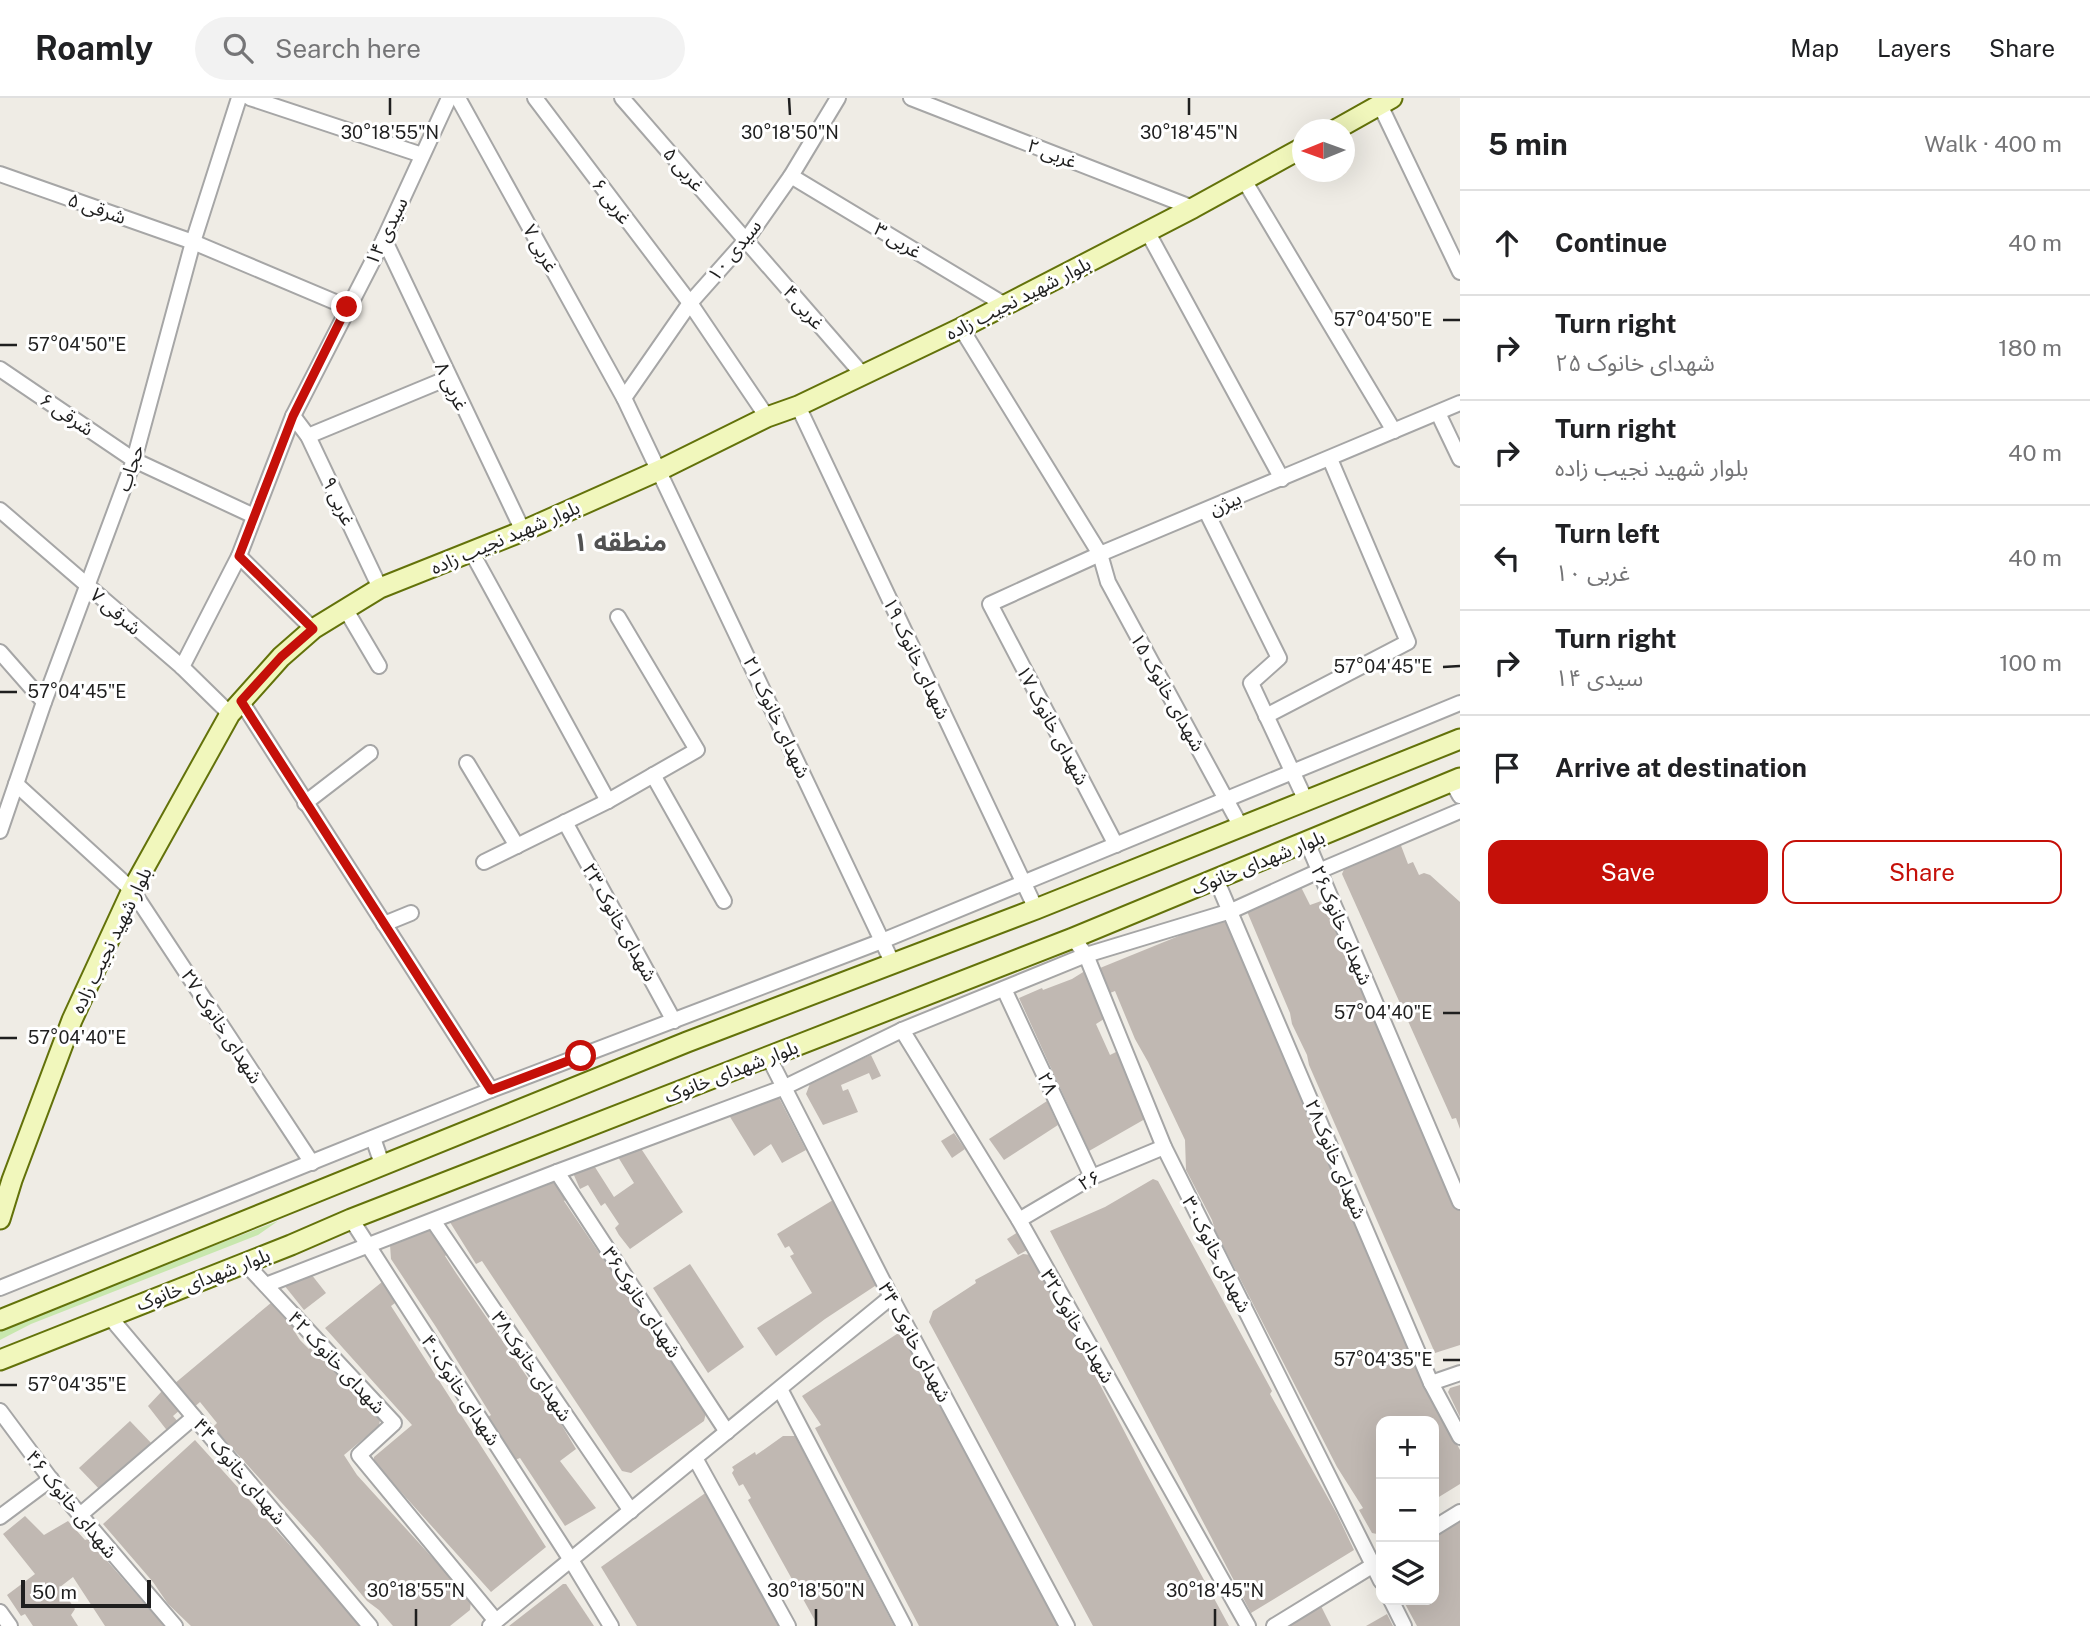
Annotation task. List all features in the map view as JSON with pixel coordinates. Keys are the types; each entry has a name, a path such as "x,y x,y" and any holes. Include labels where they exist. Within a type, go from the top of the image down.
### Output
{"main road":[{"path":"1354,119 1386,101"},
{"name":"بلوار شهید نجیب زاده","path":"0,1219 72,1020 132,890 236,707 281,657 313,629 380,588 523,531 660,470 767,417 798,407 961,328 1292,154"},
{"name":"بلوار شهدای خانوک","path":"0,1320 590,1081 1036,909 1460,739"},
{"name":"بلوار شهدای خانوک","path":"0,1360 351,1219 1073,938 1307,842 1457,785"}],"street":[{"name":"حجاب","path":"0,831 86,585 134,460 193,242 239,98"},
{"path":"250,98 422,155"},
{"name":"سیدی ۱۴","path":"181,667 239,556 293,416 384,239 449,98"},
{"name":"غربی ۷","path":"458,98 624,398"},
{"name":"غربی ۶","path":"535,98 690,303"},
{"name":"غربی ۵","path":"622,98 746,240"},
{"name":"سیدی ۱۰","path":"624,398 690,303 746,240 791,176 838,98"},
{"name":"غربی ۲","path":"912,98 1193,208"},
{"path":"1386,101 1460,272"},
{"name":"شرقی ۵","path":"0,174 193,242 347,307"},
{"name":"غربی ۳","path":"791,176 1005,304"},
{"path":"1244,180 1394,431"},
{"path":"1147,231 1282,479"},
{"name":"غربی ۸","path":"384,239 523,531"},
{"name":"غربی ۴","path":"746,240 863,375"},
{"path":"690,303 767,417"},
{"name":"شهدای خانوک ۱۵","path":"961,328 1100,554 1108,582 1241,827"},
{"name":"شرقی ۶","path":"0,369 134,460 254,516"},
{"path":"308,436 448,378"},
{"path":"624,398 660,470"},
{"name":"بیژن","path":"990,604 1100,554 1460,403"},
{"name":"شهدای خانوک ۱۹","path":"798,407 1036,909"},
{"path":"1438,412 1460,459"},
{"name":"غربی ۹","path":"293,416 308,436 380,588"},
{"path":"1266,716 1408,642 1330,459"},
{"name":"شهدای خانوک ۲۱","path":"660,470 893,964"},
{"name":"شرقی ۷","path":"0,510 181,667 236,707 305,803 491,1090"},
{"path":"1206,511 1279,658 1251,683 1306,801"},
{"path":"471,551 608,801"},
{"path":"239,556 313,629"},
{"name":"شهدای خانوک ۱۷","path":"990,604 1116,845"},
{"path":"346,610 379,666"},
{"path":"484,862 608,801 697,750 618,617"},
{"path":"0,652 44,702"},
{"path":"0,1288 491,1090 883,941 1460,703"},
{"path":"305,803 370,753"},
{"path":"467,763 517,846"},
{"path":"653,775 724,901"},
{"name":"شهدای خانوک ۲۷","path":"16,784 132,890 312,1163"},
{"path":"266,1285 786,1087 902,1030 1086,955 1231,911 1460,811"},
{"name":"شهدای خانوک ۲۳","path":"565,822 674,1021"},
{"name":"شهدای خانوک۲۶","path":"1307,842 1460,1202"},
{"name":"شهدای خانوک۲۸","path":"1216,879 1431,1383 1460,1437"},
{"path":"384,924 411,914"},
{"name":"شهدای خانوک۳۰","path":"1073,938 1086,955 1164,1147 1376,1560"},
{"path":"790,977 800,999"},
{"name":"۲۸","path":"1004,989 1092,1177"},
{"name":"شهدای خانوک۳۲","path":"902,1030 1018,1220 1248,1626"},
{"path":"581,1056 590,1081"},
{"name":"۳۴ شهدای خانوک","path":"768,1056 891,1297 1067,1626"},
{"path":"373,1138 382,1164"},
{"name":"۲۶","path":"1018,1220 1092,1177 1164,1147"},
{"name":"شهدای خانوک۳۶","path":"557,1172 727,1432"},
{"name":"شهدای خانوک۴۰","path":"351,1219 611,1626"},
{"name":"شهدای خانوک۳۸","path":"434,1222 631,1511"},
{"name":"شهدای خانوک ۴۲","path":"245,1263 394,1423 359,1455 493,1624"},
{"path":"493,1624 891,1297"},
{"name":"۴۴ شهدای خانوک","path":"109,1316 370,1626"},
{"path":"1431,1383 1460,1373"},
{"path":"780,1389 904,1626"},
{"name":"۴۶ شهدای خانوک","path":"0,1411 80,1515 175,1626"},
{"path":"80,1515 194,1417"},
{"path":"695,1458 788,1626"},
{"path":"0,1517 51,1479"},
{"path":"1439,1525 1460,1511"},
{"path":"1274,1626 1376,1563"},
{"path":"1394,1605 1404,1626"},
{"path":"0,1612 10,1626"}],"green space":[{"path":"278,1221 258,1235 31,1324 0,1340 0,1330 48,1309"}],"building":[{"path":"1400,843 1408,864 1413,862 1419,875 1430,875 1460,902 1460,1129 1456,1118 1452,1119 1342,874 1346,865"},
{"path":"1300,885 1310,905 1324,900 1460,1203 1460,1345 1435,1353 1309,1065 1246,909"},
{"path":"1227,920 1388,1301 1429,1391 1460,1450 1460,1484 1439,1497 1439,1416 1376,1416 1376,1534 1372,1533 1359,1510 1363,1508 1337,1467 1215,1230 1186,1170 1185,1140 1135,1039 1115,991 1110,993 1100,968 1196,929 1195,926"},
{"path":"1088,969 1104,1019 1096,1024 1110,1055 1118,1051 1148,1110 1145,1119 1089,1151 1019,998 1072,979"},
{"path":"871,1055 881,1076 872,1080 869,1073 841,1085 843,1091 848,1089 858,1112 823,1125 806,1094 811,1081"},
{"path":"776,1092 806,1150 782,1163 771,1144 754,1156 727,1112"},
{"path":"1047,1101 1058,1125 1004,1160 989,1139"},
{"path":"954,1133 965,1149 952,1158 941,1141"},
{"path":"640,1147 683,1212 630,1249 615,1228 619,1224 605,1203 601,1206 588,1185 580,1189 573,1173 593,1164 614,1197 634,1183 615,1152"},
{"path":"559,1175 571,1196 564,1201 667,1353 671,1351 699,1394 696,1397 706,1413 704,1421 631,1473 622,1471 482,1261 476,1264 448,1219 506,1200 504,1197"},
{"path":"1153,1179 1158,1181 1272,1391 1270,1394 1354,1550 1251,1613 1050,1231 1105,1207"},
{"path":"833,1200 878,1284 776,1356 757,1328 812,1293 790,1256 794,1254 789,1246 785,1248 777,1234"},
{"path":"433,1228 453,1250 445,1256 456,1273 532,1384 537,1384 576,1449 560,1461 596,1508 565,1526 520,1458 515,1460 488,1417 491,1415 391,1259 390,1245"},
{"path":"1018,1232 1029,1249 1018,1255 1007,1239"},
{"path":"1023,1254 1032,1255 1229,1626 1093,1626 929,1322 933,1311 976,1283 975,1280"},
{"path":"690,1264 744,1347 708,1373 653,1288"},
{"path":"311,1274 326,1293 304,1310 284,1285"},
{"path":"382,1282 395,1303 391,1306 546,1547 491,1592 374,1462 374,1457 412,1425 325,1328"},
{"path":"278,1297 296,1327 293,1329 300,1340 309,1349 313,1345 380,1420 379,1426 344,1455 357,1475 471,1600 470,1610 450,1626 393,1626 367,1601 213,1427 217,1423 200,1402 192,1409 174,1384"},
{"path":"903,1330 1062,1626 919,1626 815,1428 821,1425 802,1396"},
{"path":"1460,1385 1460,1417 1448,1392 1450,1388"},
{"path":"163,1390 181,1409 173,1416 180,1424 169,1433 148,1406"},
{"path":"130,1421 155,1447 104,1494 79,1468"},
{"path":"783,1436 795,1436 894,1626 818,1626 748,1500 751,1498 743,1484 739,1486 732,1473 732,1467 755,1452 756,1455"},
{"path":"195,1440 365,1626 191,1626 168,1604 153,1582 103,1524"},
{"path":"711,1489 793,1626 637,1626 601,1567"},
{"path":"25,1516 44,1535 68,1521 85,1540 88,1539 164,1626 105,1626 73,1577 60,1587 75,1609 71,1615 78,1626 33,1626 25,1614 21,1616 7,1595 35,1574 3,1534"},
{"path":"1460,1521 1460,1626 1417,1626 1406,1605 1439,1605 1439,1533"},
{"path":"566,1584 594,1626 509,1626"},
{"path":"1319,1602 1331,1626 1279,1626"},
{"path":"1387,1614 1393,1626 1366,1626"}],"district":[{"name":"منطقه ۱","path":"620,542"}],"route":[{"path":"347,307 293,416 239,556 313,629 281,657 241,701 491,1090 581,1056"}]}
